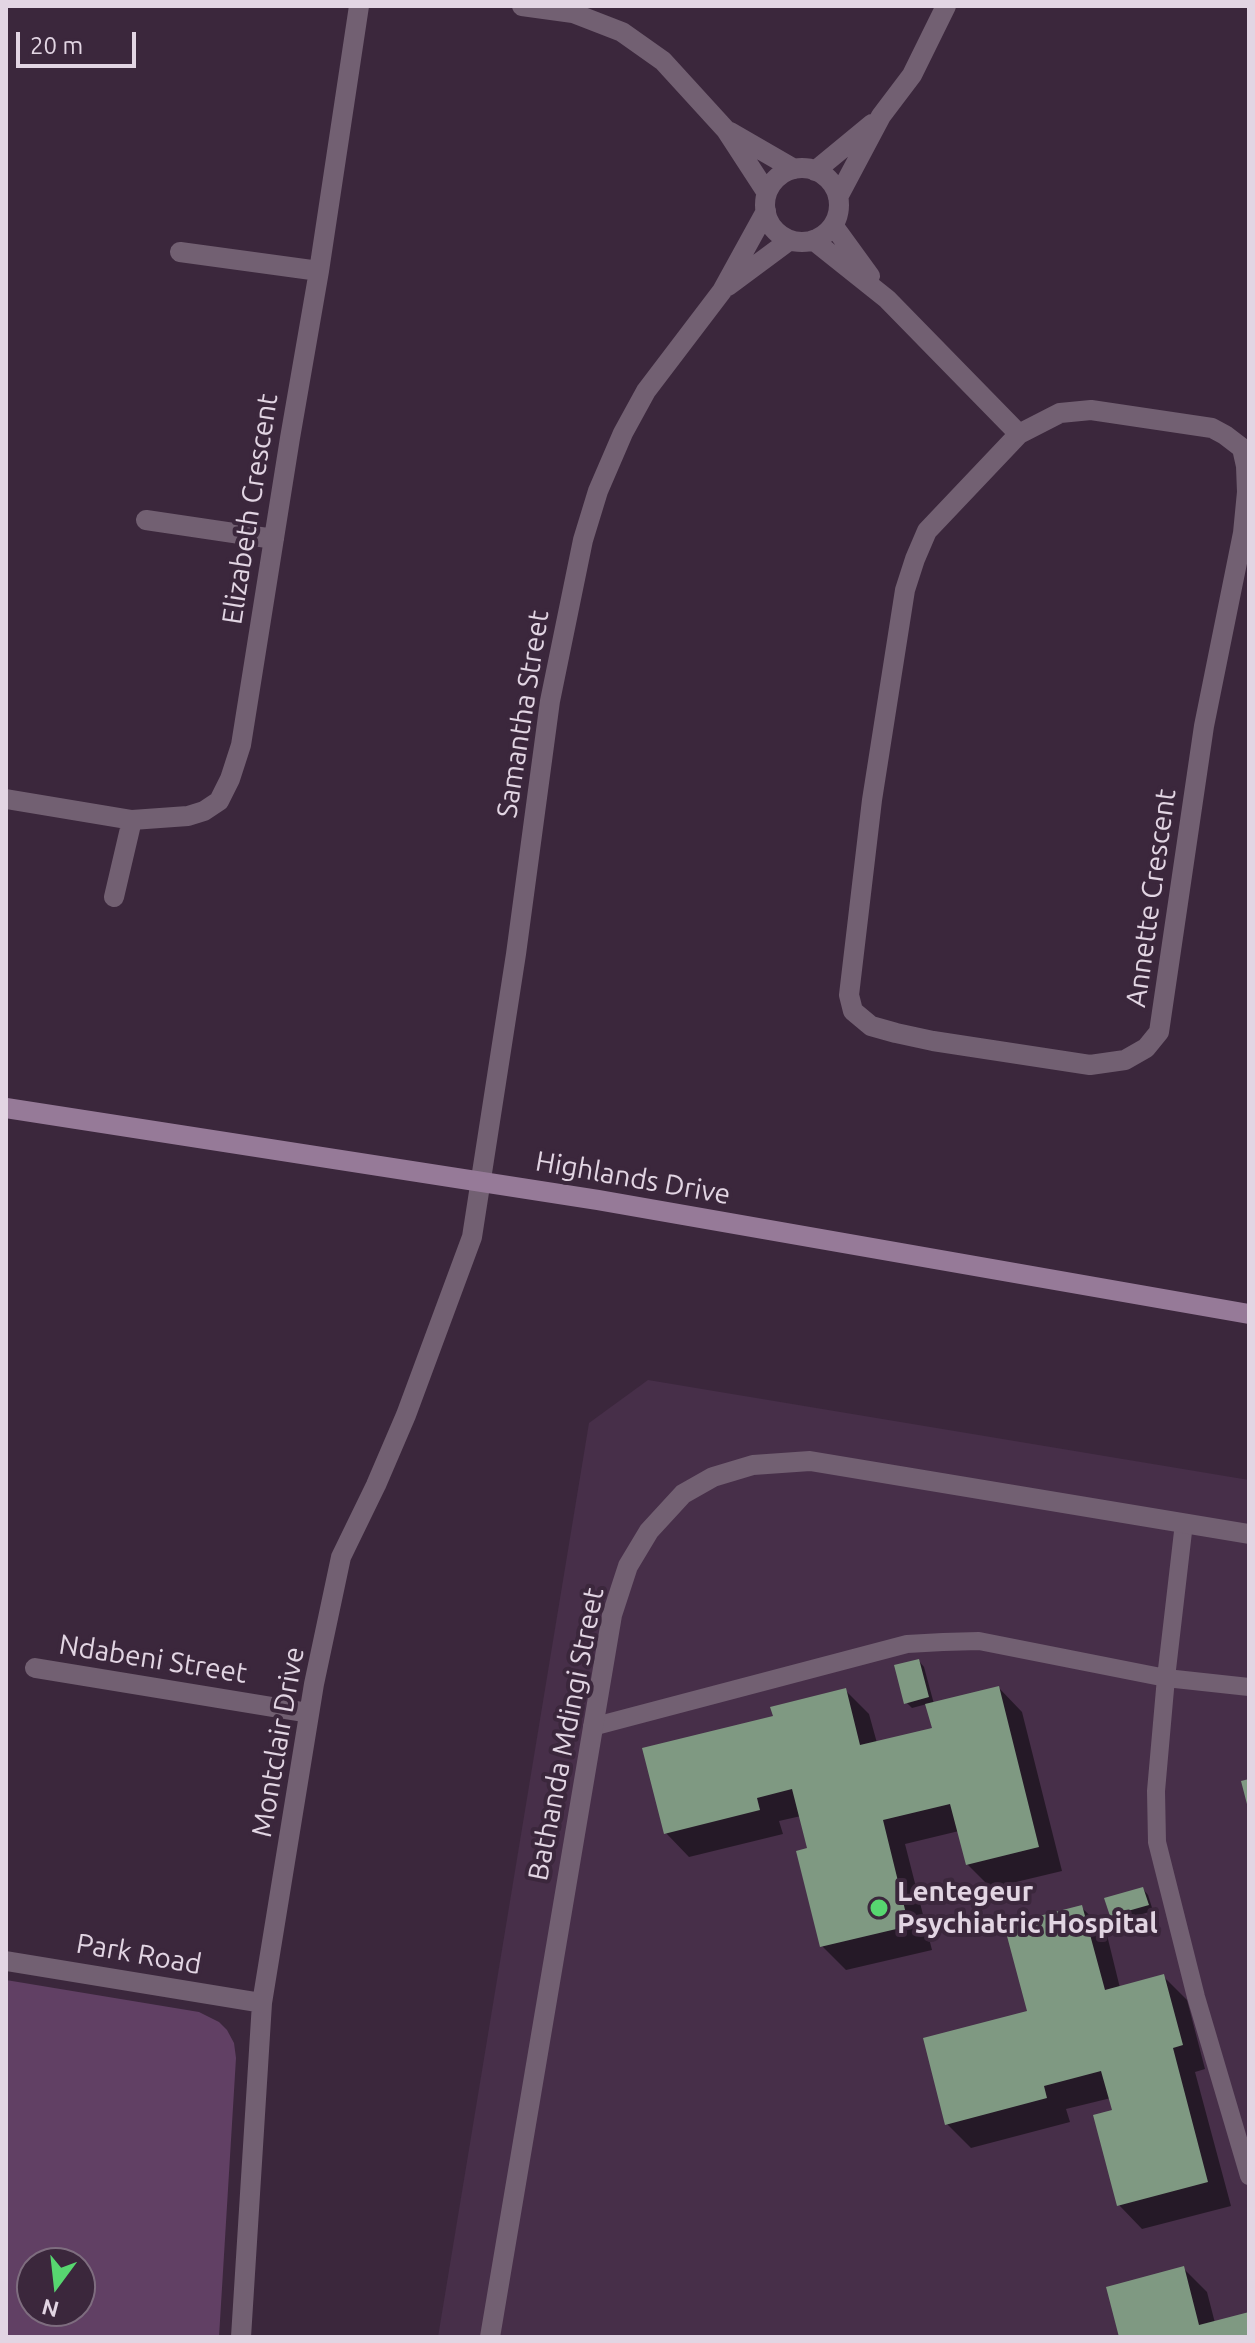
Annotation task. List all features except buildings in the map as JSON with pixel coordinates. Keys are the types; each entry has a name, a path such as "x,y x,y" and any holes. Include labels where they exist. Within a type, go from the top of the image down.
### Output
{"main road":[{"name":"Highlands Drive","path":"6,1108 598,1200 1249,1314"}],"street":[{"name":"Elizabeth Crescent","path":"6,799 132,820 188,816 204,811 219,801 225,790 241,745 359,6"},
{"path":"522,6 573,13 622,32 663,61 726,130 766,202 770,223 779,233 790,240 802,242 813,240 828,231 839,212 834,186 826,177 815,171 794,169 726,130"},
{"path":"838,197 881,116 912,75 946,6"},
{"path":"815,171 881,116"},
{"path":"766,202 773,182 794,169"},
{"name":"Samantha Street","path":"481,1182 550,701 583,540 598,491 623,433 646,391 722,291 766,202"},
{"path":"833,225 887,299"},
{"name":"Samantha Street","path":"722,291 790,240"},
{"path":"813,240 887,299 1019,434"},
{"path":"180,252 319,271"},
{"name":"Annette Crescent","path":"1091,410 1212,428 1242,448 1246,466 1243,533 1204,726 1159,1032 1146,1048 1125,1060 1090,1065 933,1041 871,1026 853,1011 849,995 872,800 905,590 927,531 1019,434 1060,413 1091,410"},
{"path":"146,520 274,539"},
{"path":"114,897 132,820"},
{"name":"Montclair Drive","path":"241,2337 262,2003 309,1713 341,1557 400,1429 455,1286 472,1237 481,1182"},
{"name":"Bathanda Mdingi Street","path":"490,2337 612,1615 628,1566 649,1531 683,1494 713,1477 753,1465 810,1461 1249,1534"},
{"name":"Ndabeni Street","path":"35,1668 309,1713"},
{"name":"Park Road","path":"6,1961 262,2003"}],"lane":[{"path":"1184,1523 1156,1791 1157,1842 1196,1997 1249,2176"},
{"path":"592,1727 907,1644 979,1641 1166,1678 1249,1687"}],"shaded area":[{"name":"Lentegeur Psychiatric Hospital","path":"648,1380 1249,1480 1249,2337 438,2337 589,1423"},
{"path":"6,1980 199,2012 219,2022 227,2030 234,2043 236,2058 219,2337 6,2337"}],"place":[{"name":"Lentegeur Psychiatric Hospital","path":"879,1908"}]}
